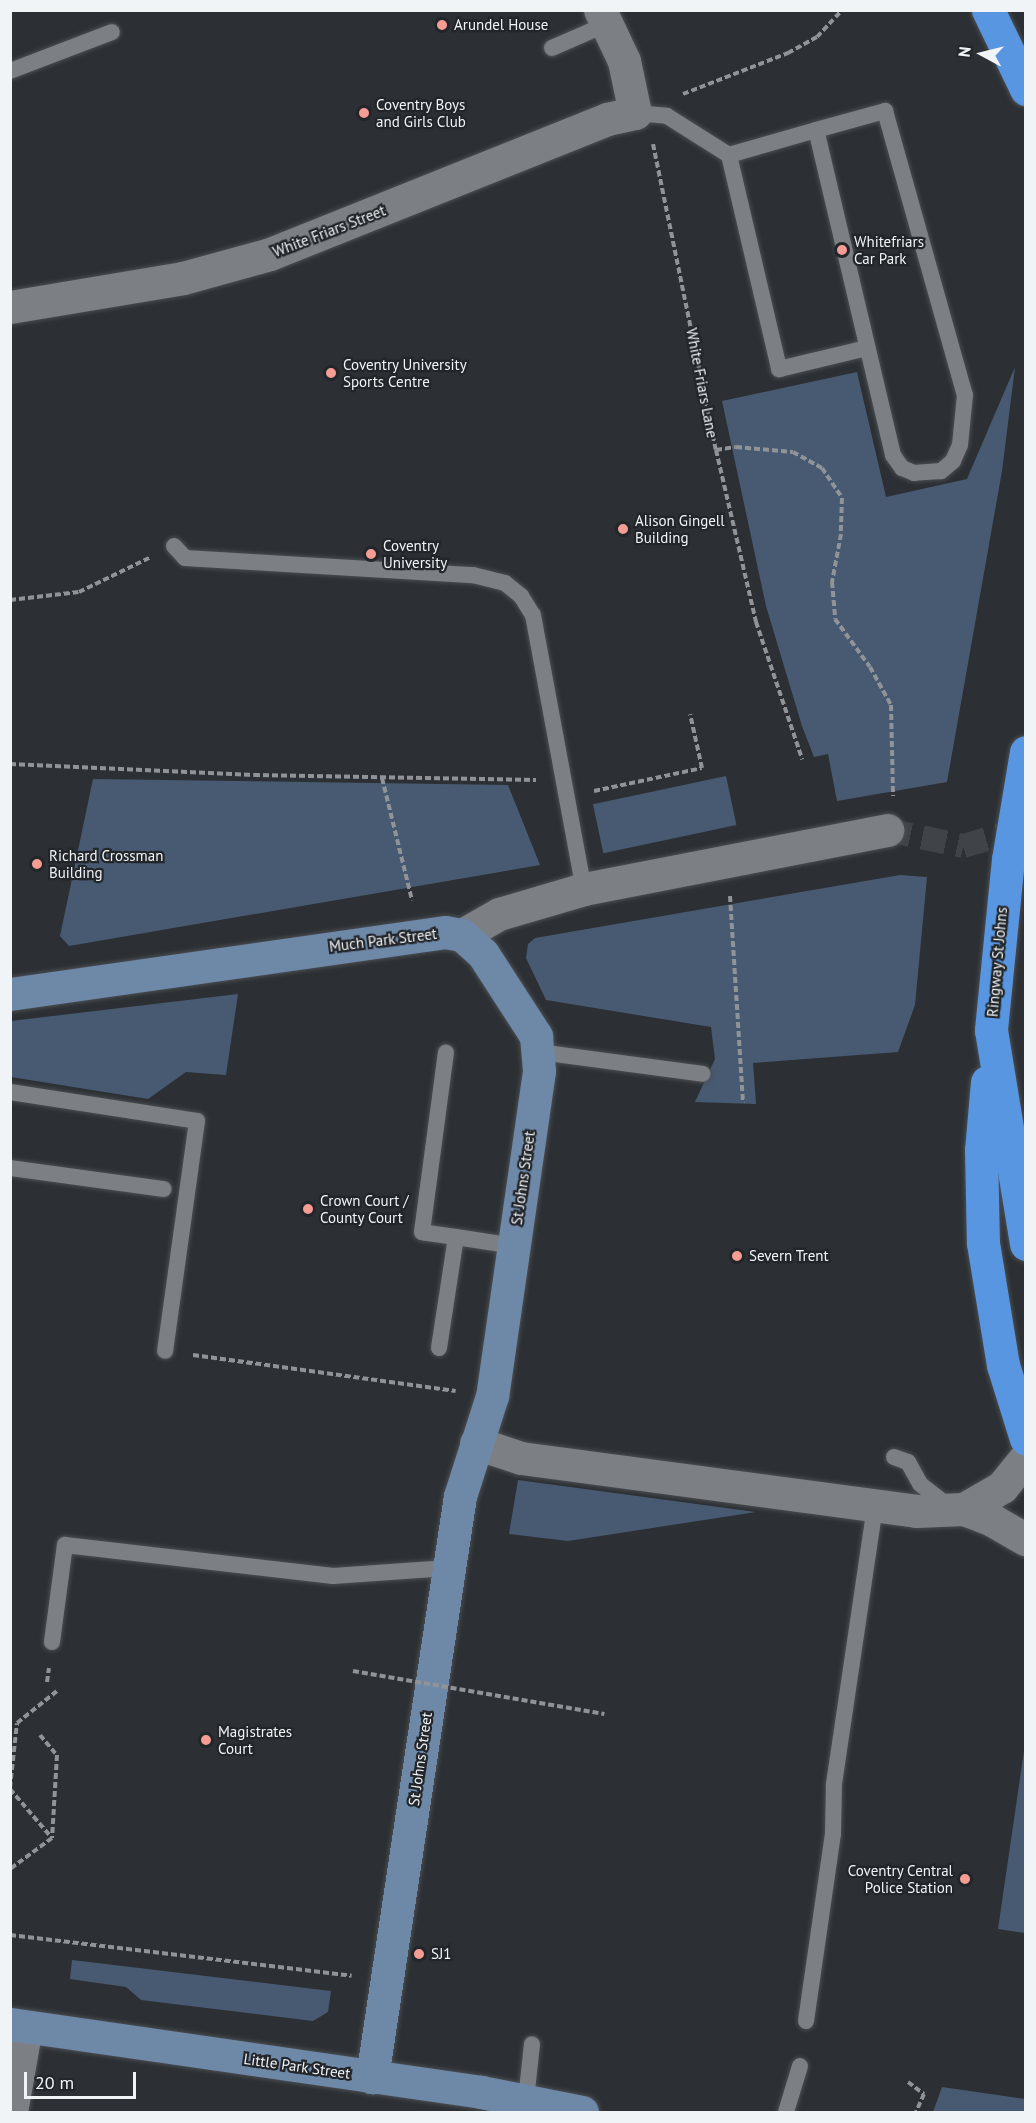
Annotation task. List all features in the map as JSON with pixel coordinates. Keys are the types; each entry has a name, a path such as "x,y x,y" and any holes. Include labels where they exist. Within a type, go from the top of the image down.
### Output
{"highway":[{"path":"988,10 1026,89"},
{"name":"Ringway St Johns","path":"1026,752 1001,914 991,1030 1026,1244"},
{"path":"991,1030 981,1150 983,1243 1003,1365 1026,1439"}],"main road":[{"name":"Much Park Street","path":"10,994 421,932 462,935"},
{"name":"St Johns Street","path":"372,2077 460,1496 492,1396 539,1052 536,1036 519,1007 483,954 462,935"},
{"name":"Little Park Street","path":"19,2026 372,2077 480,2102 526,2100 582,2112"}],"street":[{"path":"604,17 624,62 635,113"},
{"name":"White Friars Street","path":"10,307 183,278 270,254 607,119 635,113"},
{"path":"462,935 499,914 584,889 887,830"},
{"path":"476,1443 521,1458 916,1511 958,1508 1002,1487 1026,1457"},
{"path":"958,1508 993,1520 1026,1540"},
{"path":"11,2112 19,2026"}],"lane":[{"path":"552,48 604,17"},
{"path":"10,71 112,32"},
{"path":"729,155 816,130 885,111 965,395 960,445 953,461 942,471 914,473 902,468 893,455 816,130"},
{"path":"635,113 667,116 729,155 779,369 867,348"},
{"path":"174,546 186,558 473,575 505,583 521,596 532,615 584,889"},
{"path":"539,1052 703,1074"},
{"path":"446,1053 422,1232 514,1246"},
{"path":"10,1092 197,1121 165,1352"},
{"path":"10,1168 164,1189"},
{"path":"439,1348 456,1237"},
{"path":"894,1457 908,1462 920,1484 938,1501 958,1508"},
{"path":"806,2021 833,1834 834,1784 876,1505"},
{"path":"52,1642 65,1545 333,1576 448,1568"},
{"path":"526,2100 532,2044"},
{"path":"786,2112 800,2066"}],"path":[{"path":"635,113 788,53 817,37 843,10"},
{"name":"White Friars Lane","path":"635,113 651,134 716,450 756,622 802,759"},
{"path":"716,450 736,447 794,452 822,468 842,498 833,605 846,638 870,667 891,705 893,809 887,830"},
{"path":"10,600 79,592 174,546"},
{"path":"567,797 702,768 690,714"},
{"path":"10,764 382,778 505,781 563,778"},
{"path":"382,778 421,932"},
{"path":"721,863 734,920 743,1103"},
{"path":"165,1352 492,1396"},
{"path":"353,1671 604,1714"},
{"path":"51,1838 10,1789 17,1723 57,1691"},
{"path":"10,1869 51,1838 57,1755 40,1735"},
{"path":"10,1935 388,1982"},
{"path":"908,2082 924,2094 916,2112"}],"shaded area":[{"path":"1015,367 1002,471 947,782 837,801 828,754 814,757 802,726 766,606 722,401 857,372 886,497 967,479"},
{"path":"726,776 736,825 603,853 593,804"},
{"path":"93,779 508,785 540,865 69,946 60,936"},
{"path":"900,875 927,877 915,1005 898,1052 753,1063 756,1104 695,1102 715,1059 711,1027 546,1000 526,958 528,944 535,938"},
{"path":"238,994 226,1075 186,1072 148,1099 11,1077 11,1021"},
{"path":"518,1480 756,1512 568,1541 509,1534"},
{"path":"1025,1744 1026,1933 998,1929"},
{"path":"72,1960 331,1991 328,2012 313,2021 141,2000 126,1987 70,1979"},
{"path":"942,2087 1025,2099 1025,2112 933,2112"}],"tunnel":[{"path":"887,830 963,846 1026,828"}],"place":[{"name":"Arundel House","path":"442,25"},
{"name":"Coventry Boys and Girls Club","path":"364,113"},
{"name":"Whitefriars Car Park","path":"842,250"},
{"name":"Coventry University Sports Centre","path":"331,373"},
{"name":"Alison Gingell Building","path":"623,529"},
{"name":"Coventry University","path":"371,554"},
{"name":"Richard Crossman Building","path":"37,864"},
{"name":"Crown Court / County Court","path":"308,1209"},
{"name":"Severn Trent","path":"737,1256"},
{"name":"Magistrates Court","path":"206,1740"},
{"name":"Coventry Central Police Station","path":"965,1879"},
{"name":"SJ1","path":"419,1954"}]}
